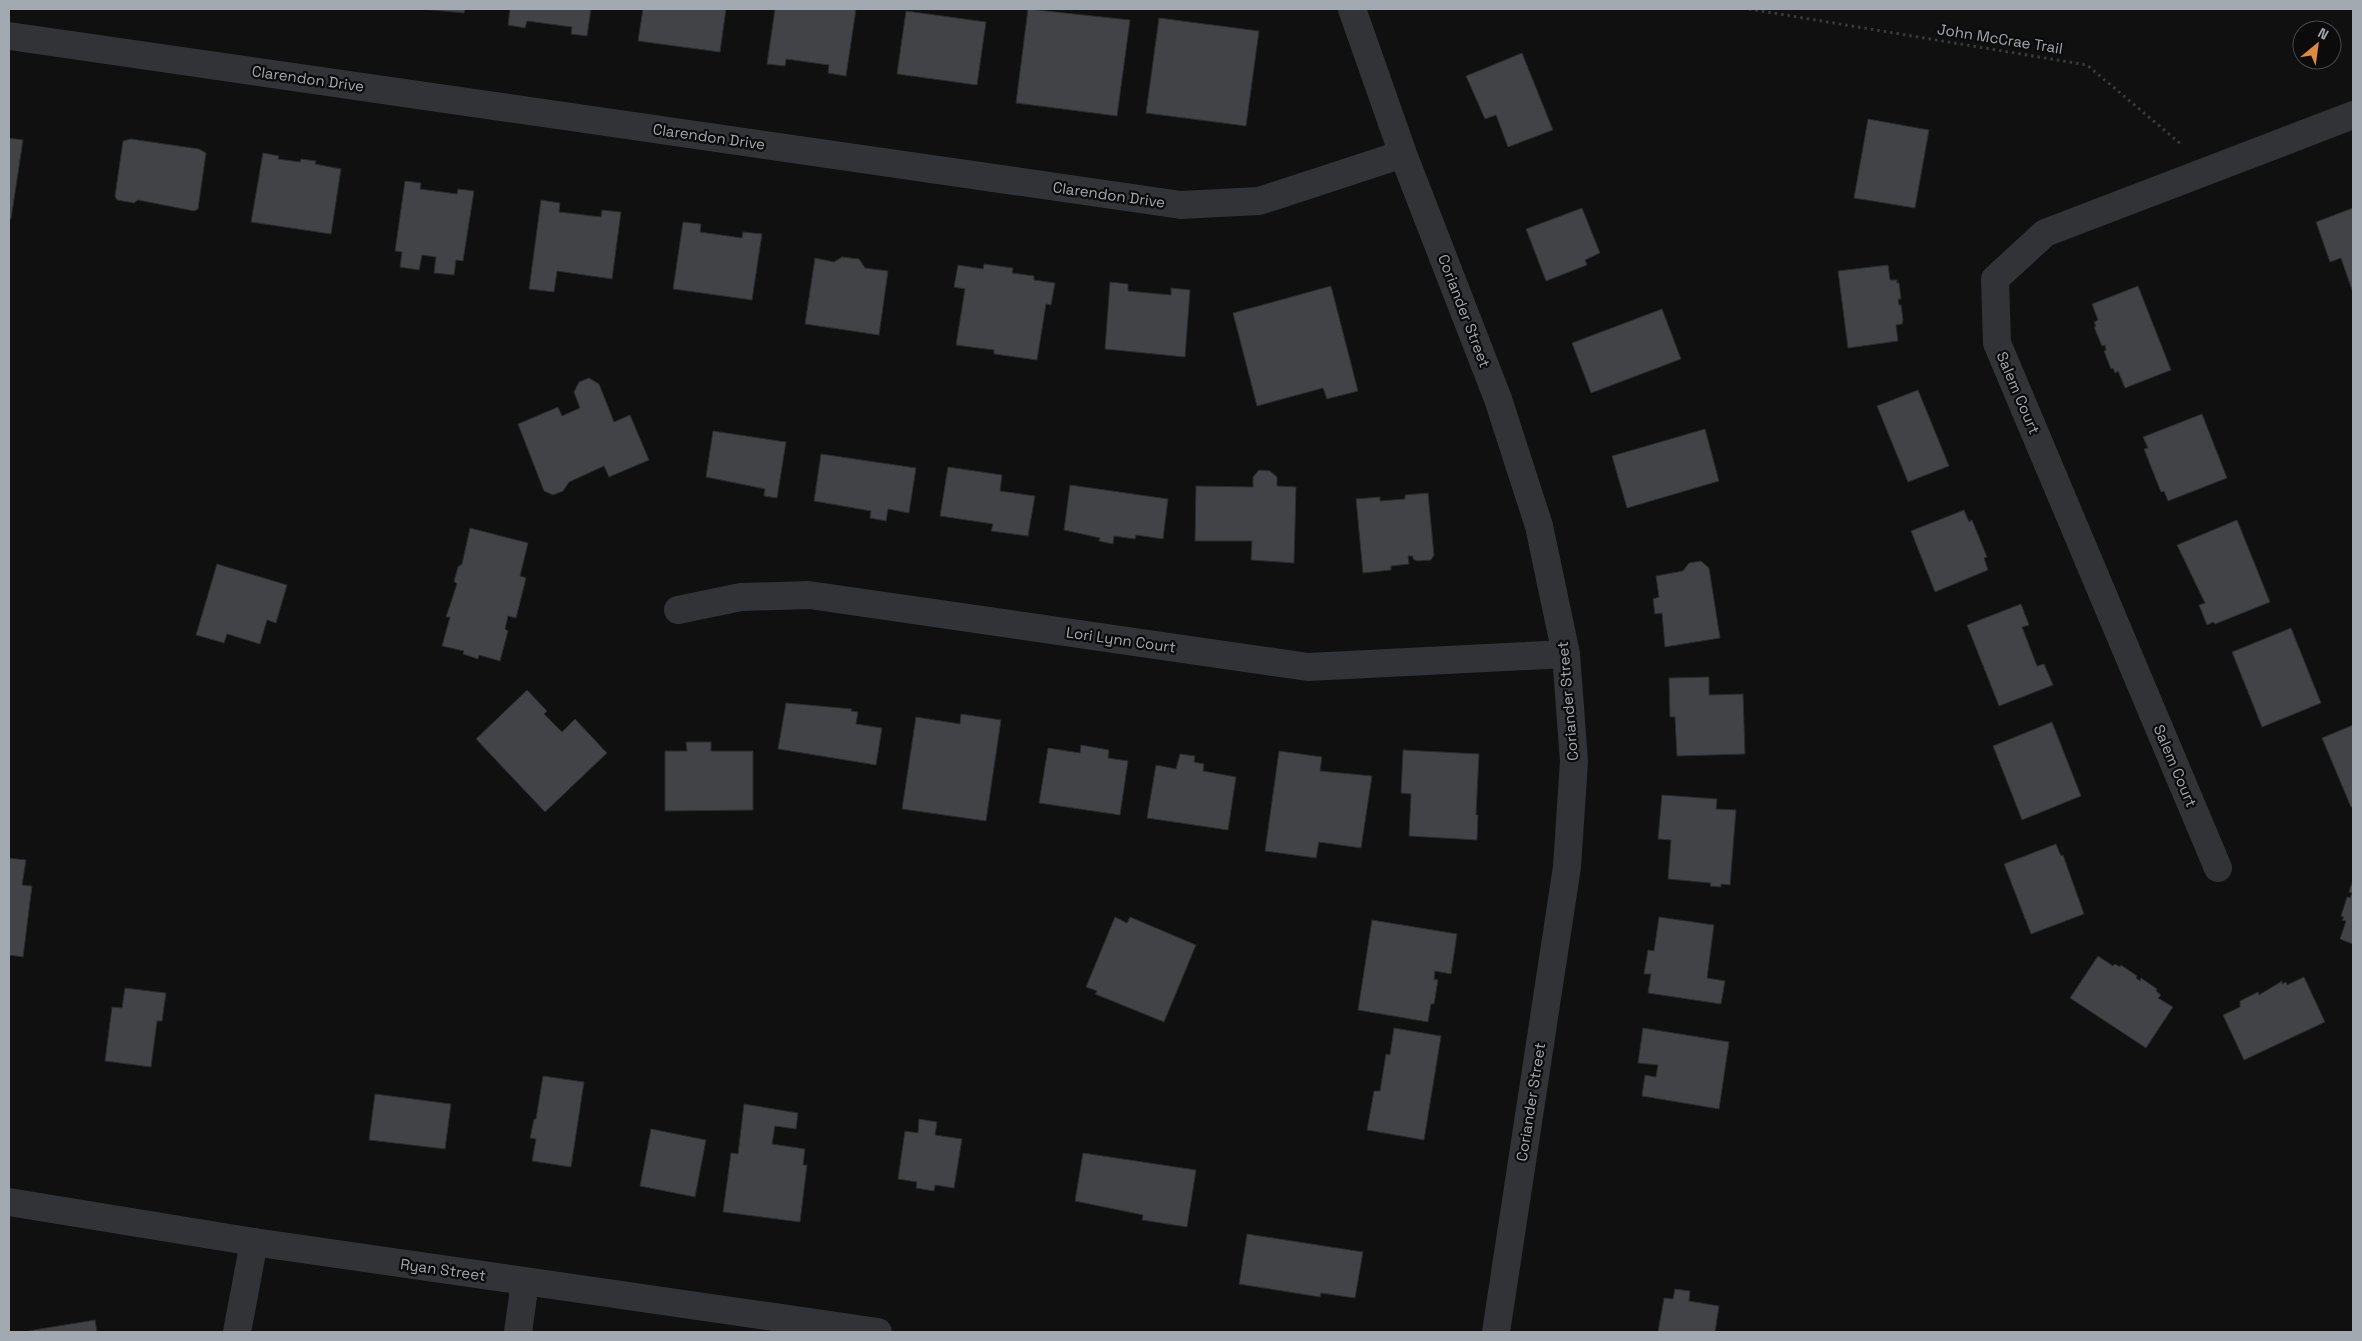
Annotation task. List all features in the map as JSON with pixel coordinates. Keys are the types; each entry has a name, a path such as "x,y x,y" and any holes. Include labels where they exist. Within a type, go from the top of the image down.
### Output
{"street":[{"name":"Coriander Street","path":"1352,9 1403,154 1504,417 1539,526 1566,654 1574,761 1566,867 1496,1332"},
{"name":"Clarendon Drive","path":"9,36 1181,205 1259,201 1403,154"},
{"name":"Salem Court","path":"2218,868 1997,343 1995,280 2045,233 2353,115"},
{"name":"Lori Lynn Court","path":"678,610 741,597 809,595 1308,667 1566,654"},
{"name":"Ryan Street","path":"9,1202 254,1242 809,1327 878,1332"},
{"path":"237,1332 254,1242"},
{"path":"518,1332 525,1282"}],"path":[{"name":"John McCrae Trail","path":"1749,9 2087,65 2212,169"}],"building":[{"path":"422,9 465,9 464,13"},
{"path":"510,9 591,9 587,36 571,34 572,27 527,21 525,28 508,25"},
{"path":"643,9 726,9 720,52 638,41"},
{"path":"775,9 856,9 846,76 828,73 829,65 786,59 785,66 767,64"},
{"path":"1028,9 1130,20 1117,116 1016,103"},
{"path":"906,11 986,22 977,85 897,74"},
{"path":"1159,18 1259,31 1246,126 1146,113"},
{"path":"1522,53 1553,130 1508,147 1496,115 1485,119 1466,76"},
{"path":"1868,119 1929,130 1915,208 1854,198"},
{"path":"9,138 23,140 11,219 9,219"},
{"path":"131,139 199,149 206,153 198,209 194,211 138,200 134,203 117,200 115,196 123,141"},
{"path":"263,153 279,156 278,159 300,162 301,159 316,161 315,164 341,169 331,234 251,222"},
{"path":"405,181 421,183 420,189 457,194 458,189 474,191 463,261 456,260 454,275 434,273 436,257 422,255 419,270 400,267 402,252 395,251"},
{"path":"541,200 560,203 559,212 601,217 602,210 621,212 612,279 557,271 554,292 529,289"},
{"path":"1582,208 1600,253 1585,260 1587,265 1546,281 1526,229"},
{"path":"2353,208 2353,293 2341,258 2330,262 2316,222"},
{"path":"683,222 701,224 700,232 742,238 743,232 762,234 752,300 673,289"},
{"path":"842,257 859,259 865,268 888,271 879,335 805,324 815,258 834,262"},
{"path":"984,264 1013,268 1012,273 1034,276 1034,280 1055,283 1051,305 1046,304 1037,360 994,354 994,350 956,345 965,289 954,287 958,265 983,269"},
{"path":"1888,265 1890,280 1897,280 1897,283 1899,283 1901,299 1898,299 1899,305 1901,305 1903,320 1902,324 1896,325 1898,341 1848,348 1838,271"},
{"path":"1110,282 1128,284 1128,291 1171,295 1171,288 1190,290 1185,357 1105,349"},
{"path":"1331,286 1358,391 1327,399 1323,388 1257,406 1233,313"},
{"path":"2138,286 2171,370 2125,388 2118,371 2115,373 2113,368 2111,369 2104,351 2106,350 2105,345 2102,346 2094,327 2096,326 2094,322 2098,320 2092,304"},
{"path":"1662,309 1681,359 1591,393 1572,343"},
{"path":"589,378 599,384 614,422 630,415 649,460 609,477 604,466 569,482 563,491 553,495 544,491 518,424 558,407 562,416 580,408 574,392 579,382"},
{"path":"1918,390 1949,466 1908,482 1877,406"},
{"path":"2202,414 2227,478 2168,501 2164,491 2161,492 2144,449 2148,448 2143,437"},
{"path":"1705,429 1719,481 1627,508 1612,456"},
{"path":"713,431 786,442 777,498 764,496 765,489 706,477"},
{"path":"821,454 916,468 909,513 888,509 886,521 870,518 871,511 814,501"},
{"path":"948,467 1002,475 1000,491 1035,496 1028,536 991,531 993,524 940,516"},
{"path":"1259,470 1270,471 1277,477 1277,486 1296,487 1294,563 1251,560 1252,541 1195,541 1196,486 1253,487 1253,477"},
{"path":"1070,485 1168,499 1163,539 1136,535 1135,539 1114,536 1113,544 1099,541 1100,538 1064,530"},
{"path":"1428,493 1434,555 1431,560 1417,561 1413,559 1413,556 1408,556 1409,564 1391,566 1391,570 1363,573 1356,499 1380,497 1380,501 1405,499 1405,495"},
{"path":"1964,510 1969,522 1972,520 1987,557 1984,558 1988,570 1935,592 1911,531"},
{"path":"2237,520 2270,602 2215,624 2213,622 2207,625 2199,605 2205,603 2177,545"},
{"path":"470,528 528,543 520,576 526,578 516,618 508,616 505,629 508,631 500,661 479,655 478,659 463,654 464,651 442,646 450,617 446,617 457,584 454,581 458,567 462,564"},
{"path":"1701,561 1709,568 1720,638 1665,647 1662,613 1655,614 1653,599 1659,597 1656,576 1683,571 1689,563"},
{"path":"217,564 287,585 276,623 267,620 260,644 227,634 224,643 196,635"},
{"path":"2021,604 2029,625 2022,627 2037,666 2044,664 2053,685 1999,706 1967,625"},
{"path":"2291,628 2321,703 2262,727 2232,652"},
{"path":"1709,677 1709,695 1743,694 1745,754 1677,756 1675,717 1670,717 1669,678"},
{"path":"527,690 547,711 544,714 562,732 575,719 607,753 545,812 476,739"},
{"path":"786,703 852,709 851,711 858,712 856,724 882,728 876,765 778,749"},
{"path":"961,714 1001,720 986,821 902,809 916,717 960,724"},
{"path":"2052,722 2081,796 2022,820 1993,746"},
{"path":"2353,725 2353,807 2351,807 2322,738"},
{"path":"686,742 711,742 711,751 753,751 753,810 665,811 665,751 687,751"},
{"path":"1081,745 1109,750 1108,758 1128,761 1120,815 1039,803 1048,748 1080,753"},
{"path":"1403,750 1479,754 1476,815 1478,815 1477,840 1409,836 1411,794 1401,793"},
{"path":"1279,751 1322,757 1320,771 1372,776 1361,848 1319,842 1316,858 1265,851"},
{"path":"1180,754 1195,756 1194,762 1204,764 1203,771 1236,777 1228,830 1147,818 1156,765 1176,769"},
{"path":"1662,795 1717,799 1716,809 1736,810 1730,885 1721,884 1721,887 1710,886 1711,883 1668,879 1671,840 1658,839"},
{"path":"2056,844 2061,856 2063,855 2084,914 2031,934 2004,864"},
{"path":"9,858 26,860 22,885 32,886 23,957 9,955"},
{"path":"2353,880 2353,944 2340,939 2346,921 2342,920 2344,917 2341,916 2347,897 2350,898 2352,893 2349,892"},
{"path":"1115,917 1127,923 1130,917 1196,945 1164,1022 1095,994 1097,991 1086,987"},
{"path":"1659,917 1714,925 1707,978 1725,981 1721,1004 1648,993 1651,974 1644,974 1648,950 1654,951"},
{"path":"1372,920 1457,934 1451,974 1435,971 1434,979 1438,980 1434,1004 1431,1004 1428,1022 1358,1010"},
{"path":"2098,956 2113,966 2115,964 2120,967 2121,965 2137,976 2136,978 2140,981 2141,978 2157,989 2156,991 2161,995 2158,998 2173,1007 2146,1048 2070,998"},
{"path":"2304,977 2325,1022 2244,1060 2223,1015 2240,1007 2240,1001 2258,992 2259,995 2282,981 2282,984 2286,982 2287,985"},
{"path":"125,988 166,993 162,1021 157,1021 151,1067 105,1061 112,1007 122,1008"},
{"path":"1394,1028 1441,1036 1424,1140 1367,1130 1374,1091 1380,1091 1386,1054 1390,1055"},
{"path":"1643,1028 1729,1042 1719,1109 1642,1096 1645,1075 1656,1077 1658,1065 1638,1063"},
{"path":"543,1076 584,1082 571,1167 532,1161 536,1139 530,1138 534,1119 536,1119"},
{"path":"375,1094 451,1104 445,1149 369,1140"},
{"path":"744,1104 798,1113 796,1129 775,1126 772,1144 805,1149 803,1165 807,1165 800,1222 723,1212 731,1153 738,1154"},
{"path":"919,1119 937,1122 935,1135 962,1139 954,1188 935,1185 934,1191 916,1188 917,1182 898,1179 905,1131 918,1133"},
{"path":"651,1129 706,1140 695,1197 640,1186"},
{"path":"1083,1153 1196,1170 1187,1227 1142,1220 1143,1215 1075,1201"},
{"path":"1247,1234 1363,1252 1355,1298 1321,1293 1320,1297 1239,1284"},
{"path":"1675,1289 1690,1291 1689,1301 1719,1306 1715,1332 1658,1332 1664,1298 1673,1299"},
{"path":"95,1320 97,1332 28,1331"}]}
